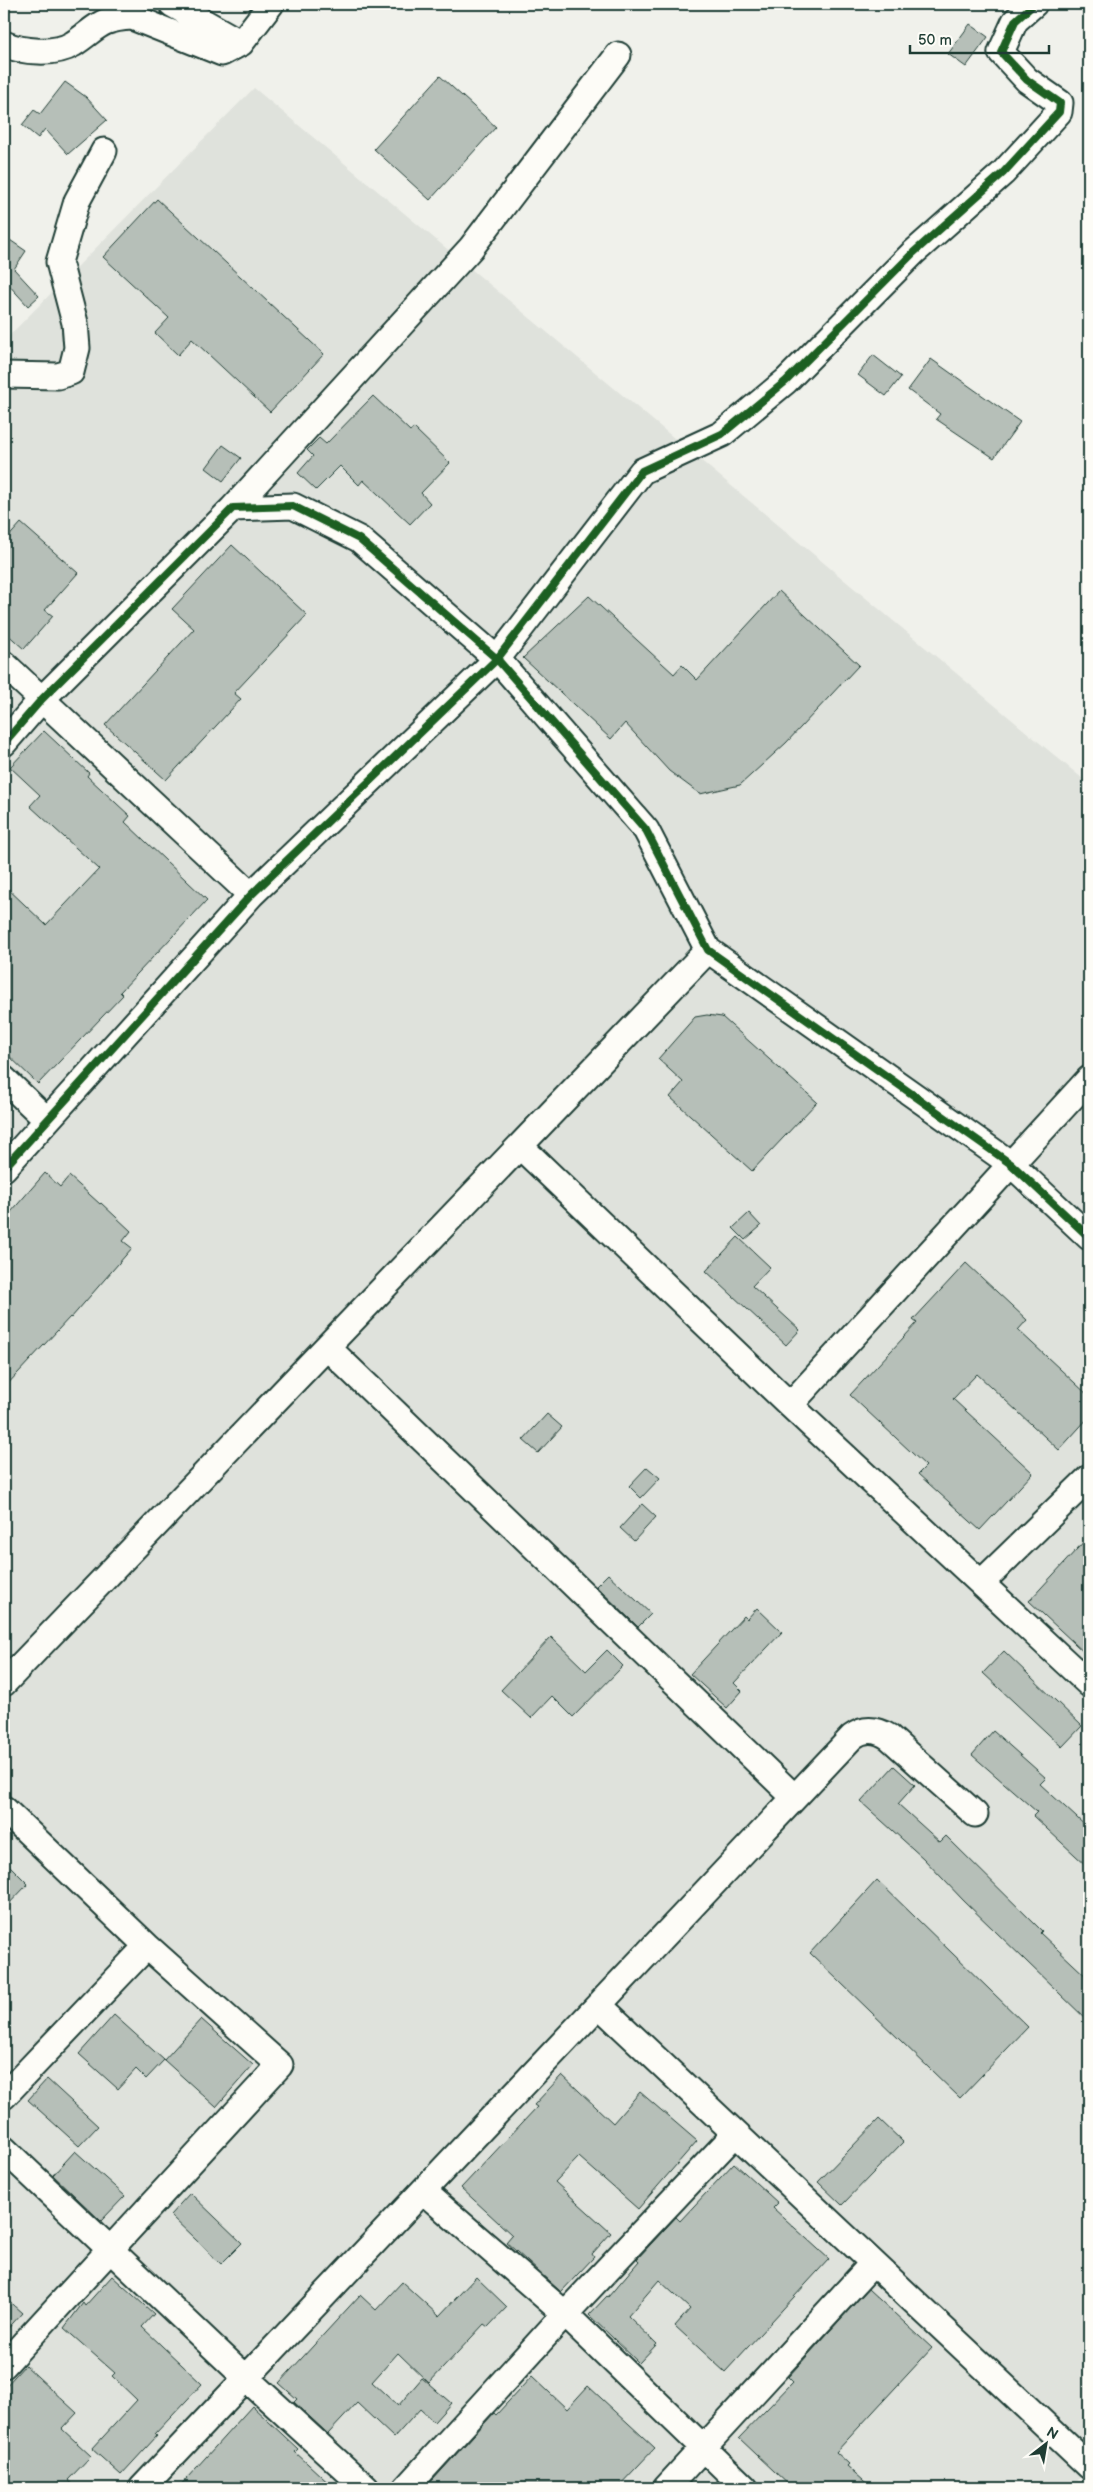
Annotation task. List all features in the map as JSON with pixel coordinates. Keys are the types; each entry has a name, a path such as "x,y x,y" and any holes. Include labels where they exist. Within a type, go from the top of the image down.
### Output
{"street":[{"path":"172,4 241,43"},
{"path":"4,44 15,49 53,50 72,45 124,10 222,53 241,43 271,4"},
{"path":"4,1168 251,895 497,659 642,471 722,434 786,381 913,253 1003,173 1060,112 1060,103 1027,80 1001,52 1015,21 1034,4"},
{"path":"4,743 42,700 233,508 471,248 618,55"},
{"path":"4,375 58,376 71,372 78,348 76,331 59,262 77,201 104,151"},
{"path":"233,508 293,506 358,539 497,659 646,830 708,950 1011,1164 1089,1237"},
{"path":"4,664 251,895"},
{"path":"4,1683 521,1147 708,950"},
{"path":"4,1079 48,1120"},
{"path":"790,1405 1089,1079"},
{"path":"521,1147 790,1405 1089,1684"},
{"path":"328,1347 794,1797"},
{"path":"981,1583 1089,1478"},
{"path":"142,2488 852,1737 863,1731 876,1731 889,1737 974,1814"},
{"path":"4,1809 147,1946 280,2065 4,2364"},
{"path":"4,2096 147,1946"},
{"path":"598,2005 1089,2466"},
{"path":"406,2488 565,2314 735,2134"},
{"path":"4,2149 246,2378 366,2488"},
{"path":"423,2191 565,2314 702,2449 745,2488"},
{"path":"666,2488 873,2263"}],"shaded area":[{"path":"254,88 1089,784 1089,2464 1073,2488 4,2488 4,341"}],"building":[{"path":"970,24 988,37 966,67 948,54"},
{"path":"440,76 496,127 430,200 374,149"},
{"path":"65,82 86,97 107,120 68,154 45,129 38,138 22,125 34,110 40,114"},
{"path":"157,199 324,354 270,412 192,339 178,355 155,333 169,318 103,257"},
{"path":"4,236 26,251 14,269 39,296 28,306 6,282 4,285"},
{"path":"873,355 901,377 886,396 858,375"},
{"path":"931,359 1020,422 994,458 936,419 940,414 908,390"},
{"path":"373,396 410,431 414,428 450,463 421,493 430,503 410,524 363,480 359,485 340,466 316,490 298,473 313,456 307,450 319,438 326,444"},
{"path":"223,445 241,458 223,481 206,468"},
{"path":"21,523 78,573 45,610 53,616 24,649 4,631 4,542"},
{"path":"232,545 307,615 234,693 241,699 166,780 105,725 194,629 172,609"},
{"path":"779,591 859,665 786,743 740,785 700,794 669,771 625,723 611,739 523,658 589,596 674,674 682,665 697,680"},
{"path":"44,731 89,773 87,776 130,816 125,822 207,900 120,992 123,995 38,1084 4,1051 4,885 46,925 99,869 30,806 40,795 10,767"},
{"path":"707,1015 722,1017 817,1102 752,1171 670,1097 683,1082 658,1059 695,1017"},
{"path":"45,1173 60,1187 69,1176 101,1203 131,1231 123,1241 132,1248 71,1318 4,1388 4,1220"},
{"path":"749,1213 761,1226 745,1240 733,1228"},
{"path":"738,1237 770,1267 752,1286 800,1330 786,1345 706,1271"},
{"path":"966,1263 1027,1320 1018,1330 1089,1396 1089,1417 1059,1450 977,1374 953,1399 1033,1473 980,1530 918,1474 926,1466 850,1395 917,1323 913,1320"},
{"path":"547,1414 562,1427 538,1453 523,1440"},
{"path":"647,1467 660,1478 641,1498 629,1486"},
{"path":"642,1504 656,1517 634,1541 620,1528"},
{"path":"1089,1536 1089,1657 1029,1601"},
{"path":"608,1574 651,1614 638,1627 596,1586"},
{"path":"757,1608 782,1632 734,1683 742,1691 727,1708 690,1674 744,1616 747,1619"},
{"path":"551,1637 586,1671 607,1650 623,1666 573,1717 552,1696 531,1718 501,1690"},
{"path":"1004,1651 1082,1726 1062,1747 983,1673"},
{"path":"993,1731 1046,1778 1040,1784 1089,1829 1089,1868 1033,1816 1037,1812 972,1755"},
{"path":"894,1766 915,1785 898,1804 940,1842 946,1836 1042,1931 1040,1933 1089,1979 1089,2022 963,1900 923,1858 861,1802"},
{"path":"4,1860 28,1884 4,1909"},
{"path":"877,1880 1028,2027 960,2098 810,1953"},
{"path":"114,2015 164,2060 146,2079 136,2069 118,2089 79,2054"},
{"path":"201,2019 253,2065 216,2107 164,2060"},
{"path":"562,2075 613,2123 640,2092 697,2141 638,2209 579,2157 555,2182 611,2233 592,2254 594,2257 561,2292 506,2242 512,2235 461,2188 537,2107 534,2105"},
{"path":"47,2079 98,2126 79,2146 28,2100"},
{"path":"879,2119 903,2142 842,2205 818,2182"},
{"path":"75,2151 125,2196 101,2221 53,2175"},
{"path":"734,2163 778,2203 773,2208 829,2259 725,2372 675,2326 690,2309 659,2280 628,2316 657,2344 639,2363 589,2315 608,2297 639,2261 637,2259 676,2217 680,2221"},
{"path":"190,2193 242,2243 221,2264 170,2215"},
{"path":"112,2276 154,2314 142,2327 202,2384 155,2434 157,2436 121,2475 92,2449 137,2400 112,2376 115,2373 64,2328 83,2303 85,2306"},
{"path":"476,2277 507,2307 488,2327 484,2324 429,2383 398,2353 372,2382 398,2406 422,2378 451,2403 434,2422 420,2409 394,2438 357,2403 328,2434 294,2402 297,2399 279,2383 360,2295 376,2310 402,2282 439,2316"},
{"path":"868,2289 932,2348 836,2452 849,2464 847,2466 872,2488 792,2488 739,2438 793,2382 788,2377"},
{"path":"4,2297 22,2313 4,2333"},
{"path":"25,2365 77,2413 62,2429 91,2456 68,2480 77,2488 10,2488 4,2482 4,2388"},
{"path":"532,2376 567,2409 588,2386 655,2448 617,2488 438,2488 431,2482 494,2413 496,2415"},
{"path":"252,2406 298,2449 295,2452 334,2488 178,2488"}],"cycle path":[{"path":"4,1168 251,895 497,659 642,471 722,434 786,381 913,253 1003,173 1059,112 1060,103 1027,80 1001,52 1015,21 1034,4"},
{"path":"4,743 42,699 233,508 293,506 359,539 497,659 646,830 708,950 1011,1164 1089,1237"}]}
